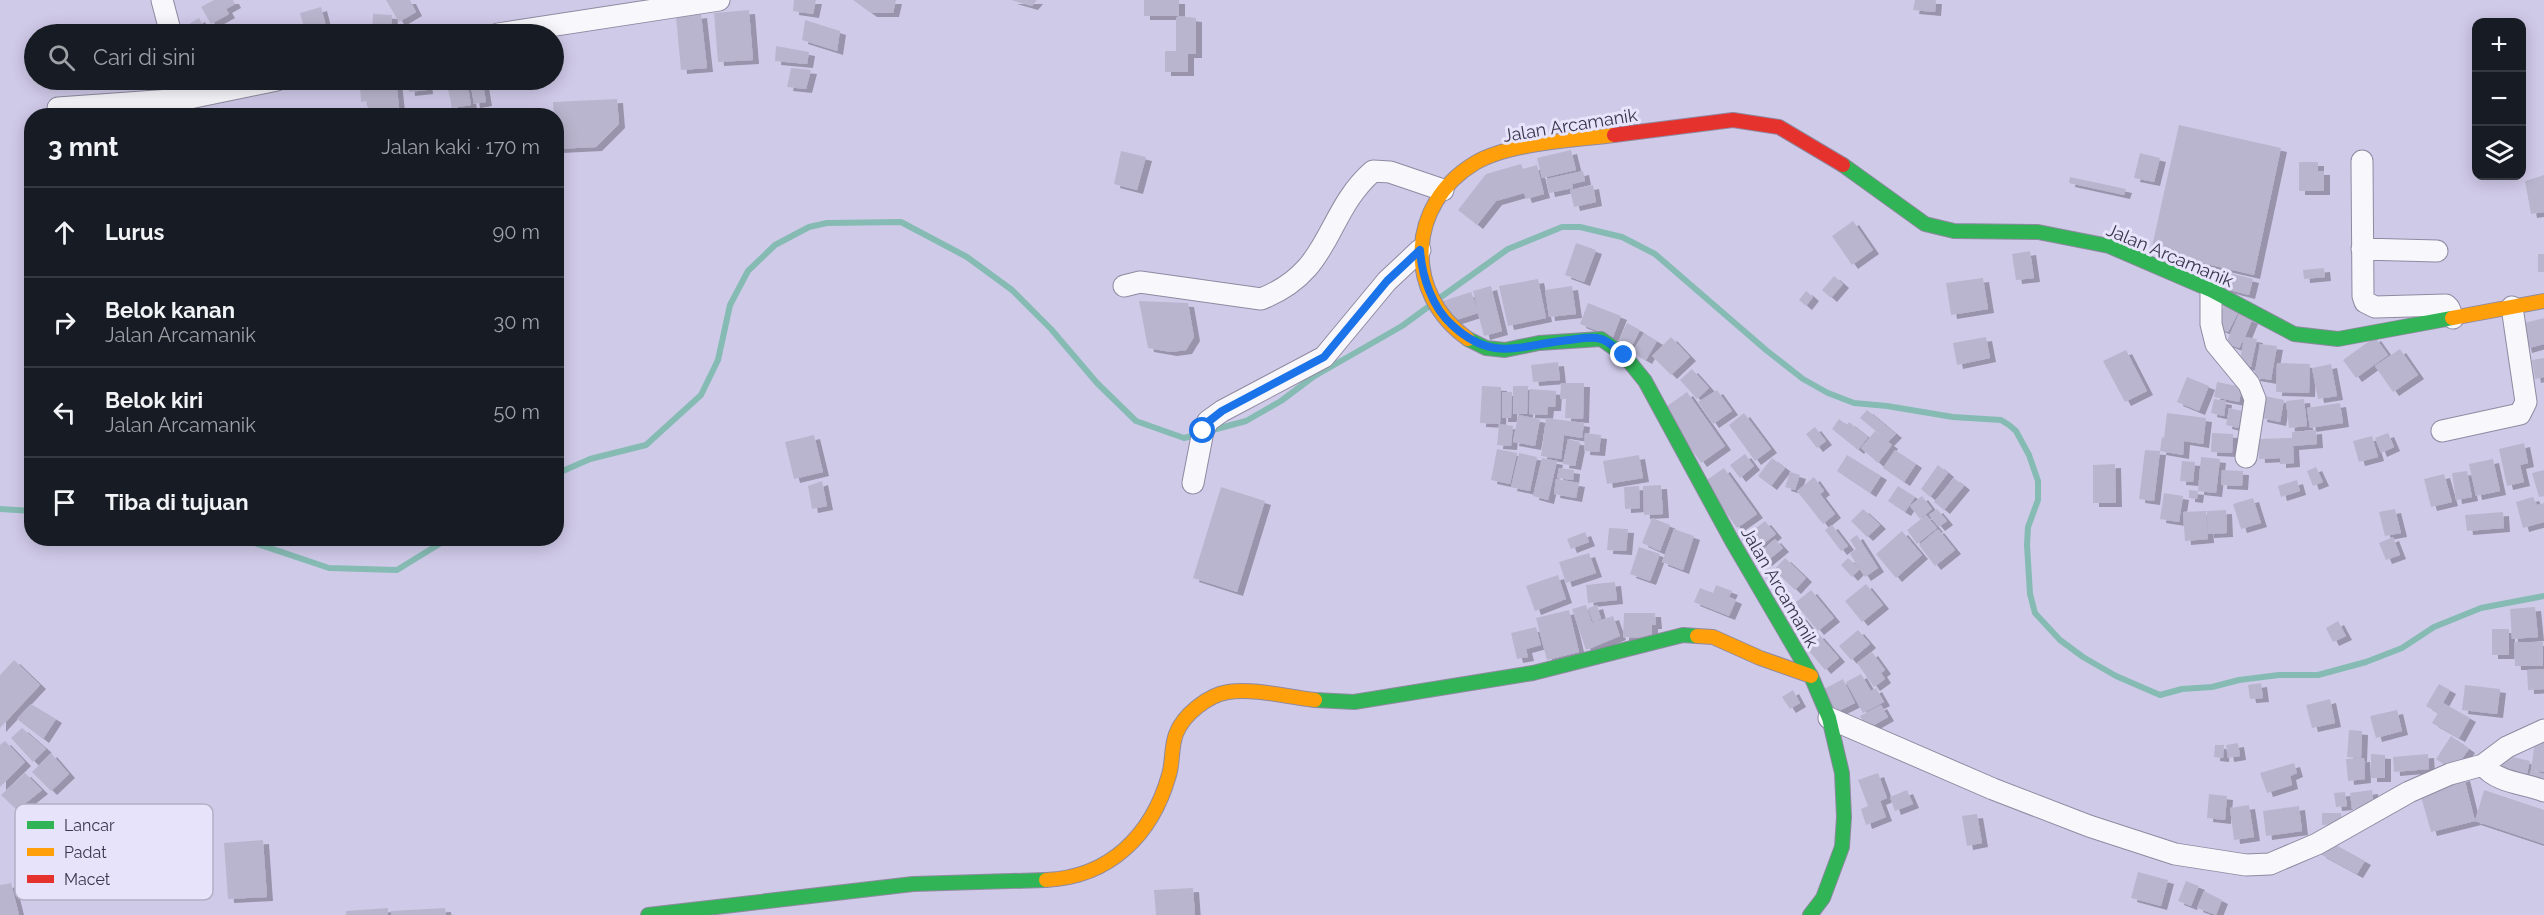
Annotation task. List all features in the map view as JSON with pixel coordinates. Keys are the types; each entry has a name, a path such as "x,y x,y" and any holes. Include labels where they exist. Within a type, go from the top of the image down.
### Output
{"street":[{"path":"162,0 168,24"},
{"path":"563,24 719,0"},
{"path":"58,108 178,90"},
{"name":"Jalan Arcamanik","path":"1810,915 1823,898 1842,847 1844,817 1842,773 1829,718 1811,676 1732,541 1645,381 1624,355 1601,339 1539,343 1505,350 1486,348 1466,338 1443,317 1430,292 1421,267 1420,250 1428,218 1443,190 1476,162 1501,153 1536,145 1733,120 1779,128 1840,163 1925,224 1954,231 2038,231 2109,246 2211,290 2295,334 2338,339 2544,302"},
{"path":"2362,160 2363,296 2366,302 2375,307 2446,305 2453,318"},
{"path":"1124,286 1140,282 1261,299 1277,293 1296,281 1313,264 1361,181 1373,171 1390,172 1443,190"},
{"path":"2362,249 2437,251"},
{"path":"1193,483 1203,431 1208,422 1222,411 1324,357 1387,281 1420,250"},
{"path":"2211,290 2211,324 2216,344 2248,384 2255,399 2246,457"},
{"path":"2442,431 2520,414 2524,409 2526,402 2512,307"},
{"path":"648,915 725,910 913,884 1064,879 1107,862 1135,842 1152,819 1169,775 1176,734 1188,716 1208,699 1227,692 1252,692 1319,701 1354,702 1533,673 1683,635 1713,637 1760,658 1811,676"},
{"path":"1829,718 1993,789 2089,826 2175,854 2246,865 2270,864 2317,844 2409,792 2450,774 2483,765 2507,747 2544,730"},
{"path":"2483,765 2488,772 2503,779 2544,791"}],"building":[{"path":"214,0 233,0 235,4 226,9 229,14 211,24 201,7"},
{"path":"386,0 410,0 416,12 399,22"},
{"path":"794,0 816,0 813,14 793,11"},
{"path":"853,0 896,0 893,13 871,13"},
{"path":"1011,0 1037,0 1032,6"},
{"path":"1144,0 1179,0 1179,16 1144,16"},
{"path":"1915,0 1936,0 1935,12 1913,10"},
{"path":"321,7 325,24 303,24 300,13"},
{"path":"749,10 753,60 718,62 714,13"},
{"path":"373,14 392,15 392,24 372,24"},
{"path":"701,14 707,68 681,70 676,17"},
{"path":"1179,16 1196,18 1196,54 1188,54 1188,72 1165,72 1165,51 1176,51 1176,18"},
{"path":"199,18 202,24 189,24"},
{"path":"805,20 840,31 837,51 802,40"},
{"path":"776,46 809,52 807,64 775,61"},
{"path":"791,68 811,70 806,89 787,87"},
{"path":"360,90 397,90 399,108 368,108 367,101 361,102"},
{"path":"448,90 469,90 471,105 452,108"},
{"path":"472,90 484,90 486,102 474,104"},
{"path":"617,99 619,124 596,147 564,149 564,108 553,108 553,102"},
{"path":"182,104 183,108 141,108"},
{"path":"2179,125 2281,148 2254,275 2151,251"},
{"path":"1571,150 1576,170 1542,178 1537,158"},
{"path":"1121,151 1146,157 1137,190 1114,184"},
{"path":"2140,153 2160,158 2154,182 2134,178"},
{"path":"2299,162 2318,162 2318,171 2324,171 2324,191 2299,191"},
{"path":"1521,164 1523,169 1537,165 1544,194 1526,199 1524,193 1496,201 1477,225 1458,210 1486,174"},
{"path":"1583,171 1585,181 1572,184 1573,188 1549,193 1546,179"},
{"path":"2544,175 2544,212 2531,214 2525,181"},
{"path":"2070,177 2126,189 2124,195 2069,183"},
{"path":"1593,185 1596,202 1574,207 1570,190"},
{"path":"1853,221 1873,250 1852,265 1832,236"},
{"path":"1576,243 1596,250 1584,282 1565,275"},
{"path":"2030,251 2034,278 2016,280 2012,254"},
{"path":"2538,254 2544,254 2544,272 2538,272"},
{"path":"2324,268 2325,277 2304,279 2303,270"},
{"path":"2214,269 2253,279 2249,295 2211,285"},
{"path":"1834,276 1843,284 1831,298 1822,290"},
{"path":"1983,278 1988,309 1951,315 1946,283"},
{"path":"1538,279 1546,318 1508,326 1499,286"},
{"path":"1491,286 1502,331 1484,336 1478,313 1450,322 1443,301 1471,292 1478,310 1473,291"},
{"path":"1572,286 1576,314 1549,317 1545,290"},
{"path":"1806,291 1813,297 1806,306 1799,300"},
{"path":"1139,301 1188,303 1194,337 1186,350 1171,352 1148,348"},
{"path":"1588,303 1621,316 1613,337 1580,324"},
{"path":"2224,305 2239,311 2228,332 2216,327"},
{"path":"2239,314 2252,320 2245,337 2257,339 2251,367 2239,365 2244,339 2239,348 2226,343"},
{"path":"2544,318 2544,344 2526,349 2521,324"},
{"path":"1627,323 1640,330 1630,350 1617,344"},
{"path":"1644,333 1657,341 1646,360 1632,352"},
{"path":"1671,337 1690,357 1671,375 1652,356"},
{"path":"1986,337 1990,358 1957,365 1953,343"},
{"path":"2375,337 2388,355 2356,378 2343,360"},
{"path":"2260,344 2277,346 2271,380 2254,377"},
{"path":"2400,349 2418,375 2393,392 2375,366"},
{"path":"2126,350 2147,391 2125,402 2103,361"},
{"path":"2544,358 2544,377 2535,379 2532,360"},
{"path":"1558,362 1560,380 1533,382 1531,365"},
{"path":"2277,363 2310,364 2309,393 2276,392"},
{"path":"2331,364 2337,396 2318,399 2312,368"},
{"path":"1692,369 1709,388 1697,399 1680,380"},
{"path":"2187,377 2209,386 2199,411 2177,402"},
{"path":"2217,382 2242,387 2239,402 2214,397"},
{"path":"1561,383 1584,383 1583,419 1565,418 1566,399 1560,399"},
{"path":"1482,386 1501,387 1500,424 1480,423"},
{"path":"1513,386 1528,386 1527,414 1513,414"},
{"path":"1530,389 1556,391 1555,407 1548,407 1547,415 1529,414"},
{"path":"1717,390 1732,411 1713,424 1698,402"},
{"path":"1502,392 1512,392 1511,418 1502,418"},
{"path":"1687,392 1725,446 1701,463 1663,409"},
{"path":"2265,396 2284,400 2280,422 2261,418"},
{"path":"2214,399 2226,401 2224,416 2211,413"},
{"path":"2304,399 2307,426 2289,428 2286,401"},
{"path":"2340,403 2343,423 2310,428 2307,408"},
{"path":"2229,408 2247,412 2243,429 2226,425"},
{"path":"1867,410 1896,434 1888,442 1892,445 1878,463 1861,448 1875,431 1883,437 1860,418"},
{"path":"1744,413 1771,449 1755,461 1729,425"},
{"path":"2167,413 2206,418 2203,444 2184,441 2183,455 2160,451"},
{"path":"1518,415 1540,419 1535,446 1513,442"},
{"path":"1546,418 1584,423 1582,438 1564,435 1561,459 1541,456"},
{"path":"1839,419 1847,425 1849,422 1868,437 1858,450 1832,429"},
{"path":"1499,424 1513,426 1511,446 1497,445"},
{"path":"1815,427 1826,441 1817,448 1806,434"},
{"path":"2316,430 2317,444 2293,446 2294,463 2280,464 2280,458 2259,459 2258,439 2292,438 2292,432"},
{"path":"1585,433 1601,435 1599,452 1584,451"},
{"path":"2212,433 2233,434 2232,453 2211,452"},
{"path":"2388,433 2394,447 2381,453 2375,438"},
{"path":"814,435 823,472 794,479 785,442"},
{"path":"2372,436 2378,457 2359,462 2353,441"},
{"path":"1568,439 1580,442 1575,466 1563,464"},
{"path":"2524,443 2528,463 2520,465 2524,482 2507,486 2499,449"},
{"path":"1497,449 1517,453 1510,484 1491,480"},
{"path":"1895,450 1916,464 1904,482 1883,468"},
{"path":"2145,450 2160,451 2154,501 2139,499"},
{"path":"1519,453 1537,457 1530,491 1511,487"},
{"path":"1745,454 1754,466 1740,478 1730,465"},
{"path":"1639,455 1643,478 1607,484 1603,461"},
{"path":"1847,455 1881,476 1870,493 1837,471"},
{"path":"2201,457 2220,459 2216,493 2198,491"},
{"path":"1542,458 1557,461 1548,500 1533,496"},
{"path":"1772,458 1785,468 1771,486 1758,476"},
{"path":"2493,459 2500,491 2476,496 2469,464"},
{"path":"2182,461 2195,462 2193,482 2180,481"},
{"path":"2115,464 2116,503 2093,503 2093,465"},
{"path":"1938,465 1948,473 1930,497 1921,489"},
{"path":"2316,467 2323,482 2313,486 2307,471"},
{"path":"1559,468 1574,470 1573,480 1557,478"},
{"path":"1724,468 1757,514 1737,528 1704,482"},
{"path":"2222,470 2243,471 2242,486 2221,485"},
{"path":"2544,470 2544,496 2539,497 2532,473"},
{"path":"2467,471 2472,497 2456,500 2452,473"},
{"path":"1790,472 1800,475 1795,490 1785,487"},
{"path":"2444,474 2452,502 2431,507 2424,479"},
{"path":"1814,477 1824,491 1820,494 1835,514 1823,524 1797,491"},
{"path":"1954,478 1964,486 1944,510 1934,502"},
{"path":"1556,479 1579,483 1576,498 1554,494"},
{"path":"2297,480 2300,491 2281,497 2278,486"},
{"path":"822,481 827,506 812,509 808,486"},
{"path":"1661,485 1663,514 1644,515 1643,486"},
{"path":"1639,486 1640,508 1625,509 1624,487"},
{"path":"1898,486 1915,497 1905,512 1888,501"},
{"path":"1221,487 1265,501 1237,592 1193,578"},
{"path":"2189,490 2198,491 2197,499 2189,498"},
{"path":"2164,493 2183,496 2179,522 2160,519"},
{"path":"1922,496 1932,509 1920,519 1910,506"},
{"path":"2533,497 2537,505 2544,503 2544,522 2523,528 2516,502"},
{"path":"2253,498 2261,523 2241,529 2233,504"},
{"path":"1863,509 1880,525 1867,537 1851,521"},
{"path":"1937,509 1947,521 1939,527 1929,515"},
{"path":"2395,509 2401,533 2385,536 2379,512"},
{"path":"2226,510 2227,533 2208,534 2207,511"},
{"path":"2206,511 2208,539 2185,541 2183,512"},
{"path":"2503,512 2504,528 2467,531 2465,515"},
{"path":"1926,515 1937,528 1917,544 1907,530"},
{"path":"1652,518 1670,525 1660,551 1642,543"},
{"path":"1765,521 1776,534 1753,552 1742,539"},
{"path":"1832,525 1848,546 1841,551 1825,530"},
{"path":"1609,528 1628,529 1626,551 1607,550"},
{"path":"1674,529 1694,536 1683,570 1662,562"},
{"path":"1938,529 1955,550 1935,566 1919,545"},
{"path":"1902,531 1922,555 1896,578 1876,554"},
{"path":"1585,532 1589,542 1571,549 1567,539"},
{"path":"1857,535 1878,568 1865,577 1850,554 1856,549 1850,540"},
{"path":"2393,537 2400,555 2386,560 2379,543"},
{"path":"1775,539 1783,548 1766,562 1759,553"},
{"path":"1639,547 1660,554 1650,581 1630,574"},
{"path":"1589,553 1596,573 1566,583 1559,562"},
{"path":"1785,558 1806,578 1795,590 1774,570"},
{"path":"1848,558 1860,569 1852,577 1841,565"},
{"path":"1558,575 1566,599 1535,611 1526,586"},
{"path":"1615,582 1617,600 1588,603 1586,585"},
{"path":"1866,584 1883,605 1862,622 1845,601"},
{"path":"1716,585 1732,591 1729,597 1736,600 1729,616 1694,602 1700,588 1713,593"},
{"path":"1811,590 1834,618 1818,631 1795,603"},
{"path":"1586,605 1592,623 1613,616 1620,636 1586,650 1572,609"},
{"path":"1597,605 1601,619 1593,622 1588,608"},
{"path":"2535,607 2538,637 2512,639 2510,609"},
{"path":"1569,610 1579,652 1547,660 1536,618"},
{"path":"1624,613 1655,613 1656,625 1652,625 1652,638 1623,637"},
{"path":"1799,614 1816,634 1805,643 1789,624"},
{"path":"2338,621 2346,636 2333,642 2326,628"},
{"path":"1536,627 1541,645 1526,649 1528,657 1517,659 1511,633"},
{"path":"2492,629 2509,629 2509,655 2492,655"},
{"path":"1858,630 1870,644 1851,660 1839,646"},
{"path":"1818,634 1839,658 1825,670 1804,645"},
{"path":"2514,642 2543,642 2543,666 2515,666"},
{"path":"1872,652 1885,670 1881,673 1885,679 1874,687 1857,663"},
{"path":"14,660 40,685 0,728 0,675"},
{"path":"2544,669 2544,689 2528,690 2527,670"},
{"path":"1861,674 1871,691 1876,688 1884,702 1863,713 1846,682"},
{"path":"1843,679 1855,703 1835,713 1824,689"},
{"path":"2261,683 2263,698 2250,699 2248,685"},
{"path":"2439,684 2450,690 2443,703 2470,718 2459,738 2432,723 2438,713 2426,706"},
{"path":"2465,685 2500,689 2497,714 2462,710"},
{"path":"1793,690 1800,703 1790,709 1782,697"},
{"path":"2330,699 2335,723 2312,728 2306,705"},
{"path":"31,704 56,719 43,739 17,719"},
{"path":"1881,705 1888,717 1867,729 1860,716"},
{"path":"2397,710 2402,731 2376,738 2370,716"},
{"path":"22,728 46,749 33,762 11,738"},
{"path":"2349,730 2362,731 2361,758 2347,757"},
{"path":"2451,736 2469,749 2453,771 2436,759"},
{"path":"2535,740 2544,741 2544,772 2531,770"},
{"path":"5,741 25,762 0,787 0,745"},
{"path":"2238,743 2240,756 2228,758 2226,745"},
{"path":"2215,745 2224,745 2223,758 2214,757"},
{"path":"51,753 69,774 51,791 32,772"},
{"path":"2371,754 2385,755 2385,778 2371,778"},
{"path":"2428,754 2429,769 2394,772 2393,757"},
{"path":"2500,754 2530,761 2525,782 2495,774"},
{"path":"2364,758 2365,779 2348,781 2346,759"},
{"path":"2294,763 2297,773 2290,776 2292,785 2267,793 2260,773"},
{"path":"2531,770 2544,774 2544,787 2527,782"},
{"path":"25,773 42,790 24,804 15,804 15,808 1,795"},
{"path":"1878,773 1887,798 1880,801 1886,817 1866,825 1861,809 1868,806 1858,780"},
{"path":"2464,777 2475,821 2431,832 2419,789"},
{"path":"1907,790 1913,804 1895,811 1890,797"},
{"path":"2372,790 2374,807 2352,809 2350,793"},
{"path":"2484,790 2544,810 2544,844 2475,821"},
{"path":"2345,792 2347,806 2336,807 2334,793"},
{"path":"2209,794 2227,796 2225,820 2207,818"},
{"path":"2249,805 2254,837 2234,840 2230,808"},
{"path":"2299,806 2302,831 2266,836 2263,811"},
{"path":"2322,813 2341,813 2342,824 2322,825"},
{"path":"1977,814 1982,843 1967,846 1962,816"},
{"path":"263,840 267,897 228,899 224,843"},
{"path":"2327,840 2365,861 2357,874 2320,854"},
{"path":"2138,872 2168,880 2161,906 2131,898"},
{"path":"2186,881 2199,886 2191,906 2178,901"},
{"path":"11,883 19,915 0,915 0,885"},
{"path":"1193,888 1195,915 1156,915 1154,890"},
{"path":"2204,891 2222,900 2216,915 2197,908"},
{"path":"388,908 388,915 346,915 346,911"},
{"path":"445,908 446,915 391,915 391,911"}],"waterway":[{"path":"564,470 590,459 646,445 701,395 718,360 730,305 748,271 775,245 809,227 827,223 901,222 967,257 1012,290 1051,329 1097,383 1136,421 1184,438 1199,434"},
{"path":"1441,297 1508,249 1562,227 1580,227 1622,237 1655,254 1766,350 1803,379 1828,393 1854,403 1953,417 2001,420 2016,431 2029,455 2038,481 2038,500 2028,527 2027,545 2030,594 2035,613 2060,640 2083,657 2116,676 2160,695 2182,689 2212,687 2239,680 2279,675 2318,675 2366,662 2402,648 2434,627 2481,608 2544,596"},
{"path":"1209,431 1246,421 1281,401 1313,377 1402,326 1428,307"},
{"path":"0,509 24,510"},
{"path":"264,546 329,568 397,570 436,546"}],"traffic: fast":[{"path":"1843,165 1925,224 1954,231 2038,232 2109,246 2211,290 2294,334 2338,339 2452,318"},
{"path":"1468,339 1486,348 1505,350 1539,343 1601,339 1624,355 1645,381 1732,541 1811,676 1829,718 1842,773 1844,817 1842,847 1823,898 1810,915"},
{"path":"1315,700 1354,702 1533,673 1683,635 1697,636"},
{"path":"648,915 913,884 1046,880"}],"traffic: slow":[{"path":"1468,339 1447,320 1432,298 1424,274 1422,249 1426,225 1436,201 1453,180 1475,163 1489,156 1542,143 1614,135"},
{"path":"2452,318 2544,301"},
{"path":"1697,636 1713,637 1760,658 1811,676"},
{"path":"1046,880 1090,871 1125,849 1139,834 1152,816 1161,797 1169,775 1174,739 1179,727 1197,707 1212,697 1238,691 1315,700"}],"traffic: jam":[{"path":"1614,135 1733,120 1779,127 1843,165"}],"route":[{"path":"1203,431 1208,422 1222,411 1324,357 1387,281 1420,250 1421,267 1430,292 1443,317 1466,338 1486,348 1505,350 1539,343 1583,338 1601,339 1624,355"}]}
